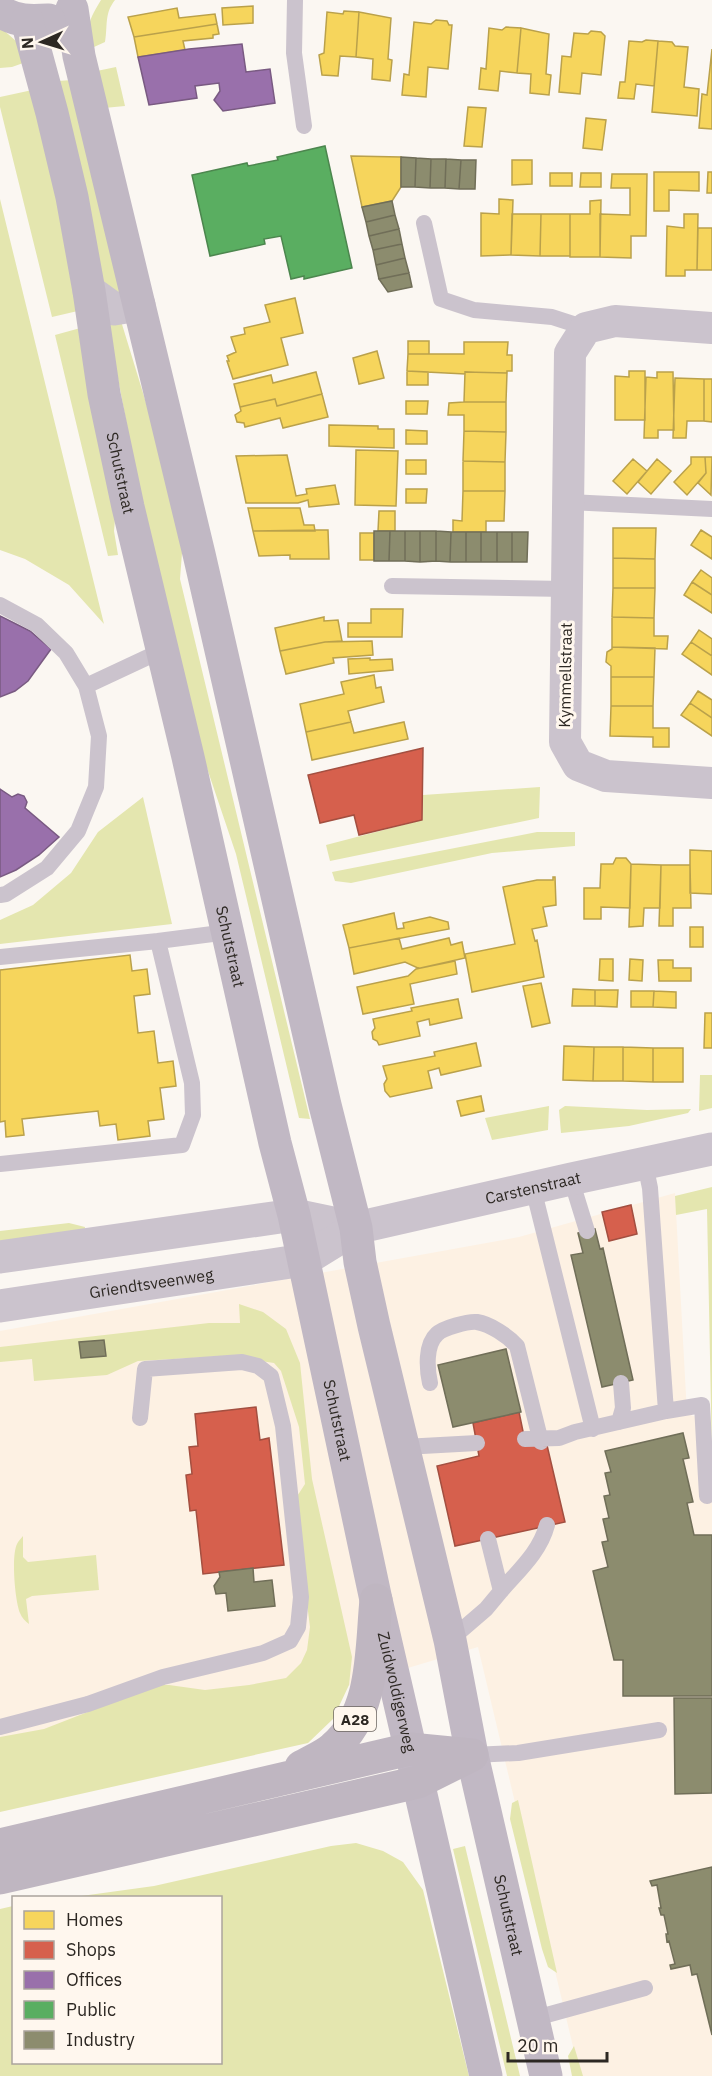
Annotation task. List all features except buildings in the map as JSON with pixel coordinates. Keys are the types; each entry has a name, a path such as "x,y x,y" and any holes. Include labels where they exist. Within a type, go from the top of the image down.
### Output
{"highway":[{"name":"A28","path":"257,1785 301,1767 333,1749 351,1729 366,1695 376,1600"},
{"name":"A28","path":"0,1845 410,1749"},
{"path":"410,1749 472,1755"},
{"path":"0,1878 418,1782 472,1755"}],"main road":[{"path":"14,16 51,20 77,4 79,56 201,565 325,1106 356,1228 360,1262 374,1326 450,1640 472,1755"},
{"name":"Schutstraat","path":"14,16 55,123 72,197 104,394 128,507 163,650 275,1143 294,1215 376,1600"},
{"name":"Zuidwoldigerweg","path":"376,1600 418,1782"},
{"name":"Schutstraat","path":"472,1755 546,2076"},
{"path":"418,1782 486,2076"}],"street":[{"path":"89,291 114,309 139,305"},
{"path":"586,328 615,321 712,328"},
{"name":"Kymmellstraat","path":"586,328 570,353 565,742 578,765 606,776 712,783"},
{"name":"Carstenstraat","path":"356,1228 712,1149"},
{"path":"0,1257 294,1215 356,1228"},
{"path":"304,1260 356,1228"},
{"name":"Griendtsveenweg","path":"0,1305 304,1260"}],"lane":[{"path":"295,0 294,53 304,126"},
{"path":"424,224 441,299 474,310 552,317 586,328"},
{"path":"569,502 712,509"},
{"path":"392,586 566,589"},
{"path":"0,605 37,625 66,653 86,686 99,736 96,787 78,831 47,868 0,896"},
{"path":"86,686 163,650"},
{"path":"0,957 228,932"},
{"path":"0,1164 183,1145 193,1115 192,1083 158,941"},
{"path":"645,1164 650,1188 666,1412"},
{"path":"572,1179 587,1231"},
{"path":"533,1188 593,1429"},
{"path":"430,1383 428,1358 436,1334 447,1327 477,1322 507,1335 517,1346 535,1440 559,1438 575,1432 702,1405 707,1496"},
{"path":"0,1727 88,1704 163,1677 263,1653 290,1641 298,1627 301,1597 284,1426 271,1376 258,1366 242,1362 146,1370 140,1418"},
{"path":"619,1422 623,1408 621,1383"},
{"path":"404,1447 468,1448"},
{"path":"450,1640 486,1610 537,1548 547,1525"},
{"path":"489,1539 501,1591"},
{"path":"472,1755 518,1753 659,1730"},
{"path":"532,2019 645,1988"}],"shaded area":[{"path":"675,1193 687,1414 700,1418 712,1473 712,2076 580,2076 478,1647 251,1715 0,1776 0,1331 519,1237"}],"green space":[{"path":"101,0 115,0 108,15 105,42 94,47 89,29 94,12"},
{"path":"0,27 16,41 26,62 0,68"},
{"path":"116,67 125,106 104,108 92,72"},
{"path":"73,80 122,299 98,286 57,81"},
{"path":"37,89 82,310 52,317 0,107 0,97"},
{"path":"0,199 104,624 69,585 25,559 0,550"},
{"path":"121,321 184,527 180,579 310,1119 299,1118 236,854 186,706 155,573 108,326"},
{"path":"84,327 117,496 114,531 118,555 108,556 55,335"},
{"path":"540,787 539,818 330,861 326,845 422,820 423,795"},
{"path":"143,797 172,924 0,944 0,920 33,905 71,873 98,832"},
{"path":"537,832 575,832 575,846 492,853 351,883 335,881 332,872"},
{"path":"700,1075 712,1075 712,1108 699,1111"},
{"path":"549,1106 548,1130 492,1140 485,1118"},
{"path":"565,1106 647,1110 691,1109 688,1113 629,1126 561,1133 559,1110"},
{"path":"712,1187 712,1456 707,1209 676,1215 675,1196"},
{"path":"69,1223 85,1227 84,1236 0,1246 0,1231"},
{"path":"239,1304 263,1312 286,1329 300,1363 312,1479 352,1657 349,1685 333,1719 308,1743 0,1812 0,1737 44,1729 157,1685 205,1690 249,1685 286,1678 301,1663 307,1650 310,1627 294,1501 305,1484 299,1427 281,1371 274,1363 226,1356 138,1361 107,1375 34,1381 32,1359 0,1362 0,1347 209,1323 240,1323"},
{"path":"23,1536 23,1557 28,1562 96,1555 99,1590 32,1596 26,1599 29,1624 20,1613 14,1578 15,1550"},
{"path":"518,1800 557,1973 548,1967 542,1949 510,1819 512,1803"},
{"path":"356,1843 383,1851 403,1862 423,1890 469,2076 0,2076 0,1909 12,1906 12,2064 222,2064 222,1896 81,1896 154,1886 331,1846"},
{"path":"465,1846 520,2076 507,2076 453,1849"},
{"path":"574,2046 583,2076 572,2076 568,2056"}]}
